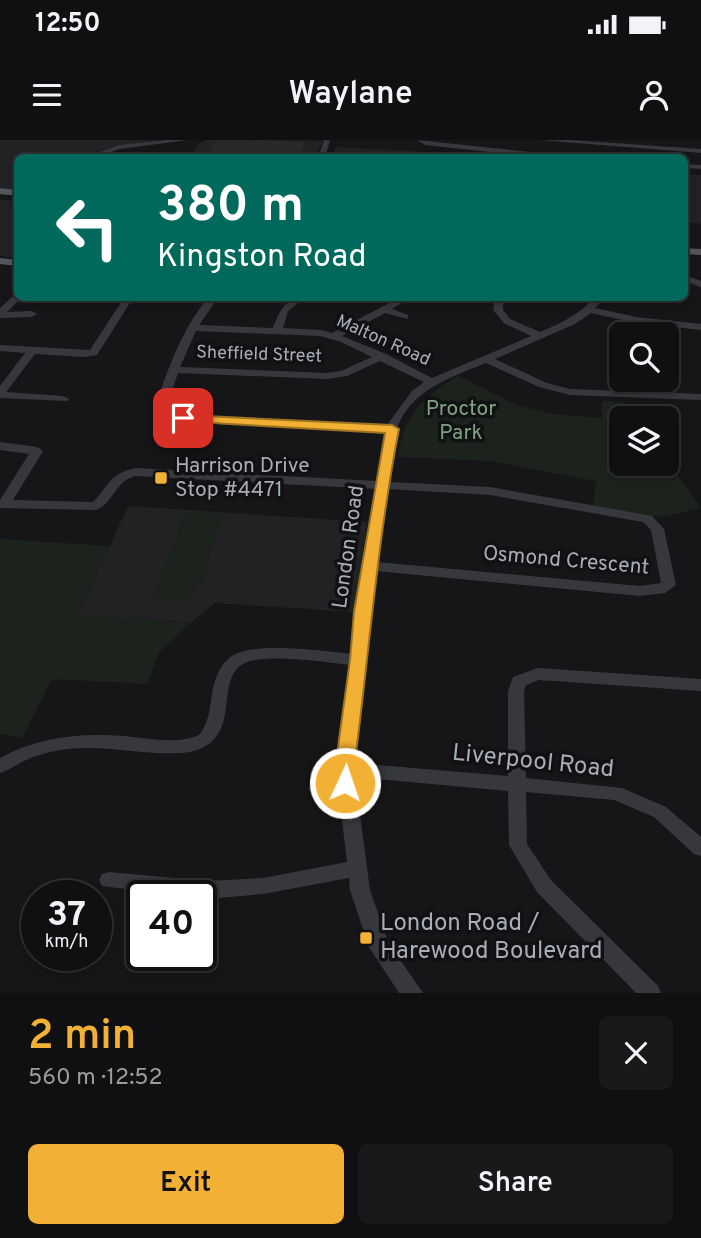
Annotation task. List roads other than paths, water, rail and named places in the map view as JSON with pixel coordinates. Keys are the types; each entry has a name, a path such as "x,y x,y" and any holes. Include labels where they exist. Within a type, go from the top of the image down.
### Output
{"street":[{"path":"97,154 119,147 185,140"},
{"path":"420,140 425,143 530,154"},
{"path":"542,140 605,142 701,151"},
{"path":"690,279 701,285"},
{"path":"0,315 14,299"},
{"path":"0,348 93,353 126,301"},
{"path":"211,301 173,370 160,409 167,416 392,429"},
{"path":"277,331 284,310 296,301"},
{"path":"334,336 399,301"},
{"path":"499,301 498,310 507,321 540,336"},
{"name":"London Road","path":"407,991 379,947 360,890 345,769 359,660 362,612 393,423 416,393 432,382 572,322 589,310 596,301"},
{"path":"383,309 405,317"},
{"path":"589,310 636,320 701,327"},
{"path":"0,315 32,314"},
{"name":"Malton Road","path":"194,328 334,336 382,356 432,382"},
{"path":"0,394 32,351"},
{"name":"Sheffield Street","path":"173,370 327,376 343,374 382,356"},
{"path":"485,358 542,385 570,392 701,397"},
{"path":"0,394 63,399"},
{"path":"0,446 37,451 2,504"},
{"path":"2,504 96,506 106,497 114,480 122,474 135,472 381,487"},
{"name":"Osmond Crescent","path":"370,566 640,591 660,590 669,585 657,528 647,519 490,491 381,487"},
{"path":"0,766 27,751 79,739 177,747 195,745 208,738 216,726 226,674 236,660 254,654 359,660"},
{"path":"650,993 544,886 518,845 516,691 519,681 538,674 701,685"},
{"name":"Liverpool Road","path":"345,769 617,793 660,813 700,844"},
{"path":"112,880 207,890 263,886 357,868"}],"place":[{"name":"Harrison Drive Stop #4471","path":"161,478"},
{"name":"London Road / Harewood Boulevard","path":"366,938"}],"park label":[{"name":"Proctor Park","path":"461,421"}]}
